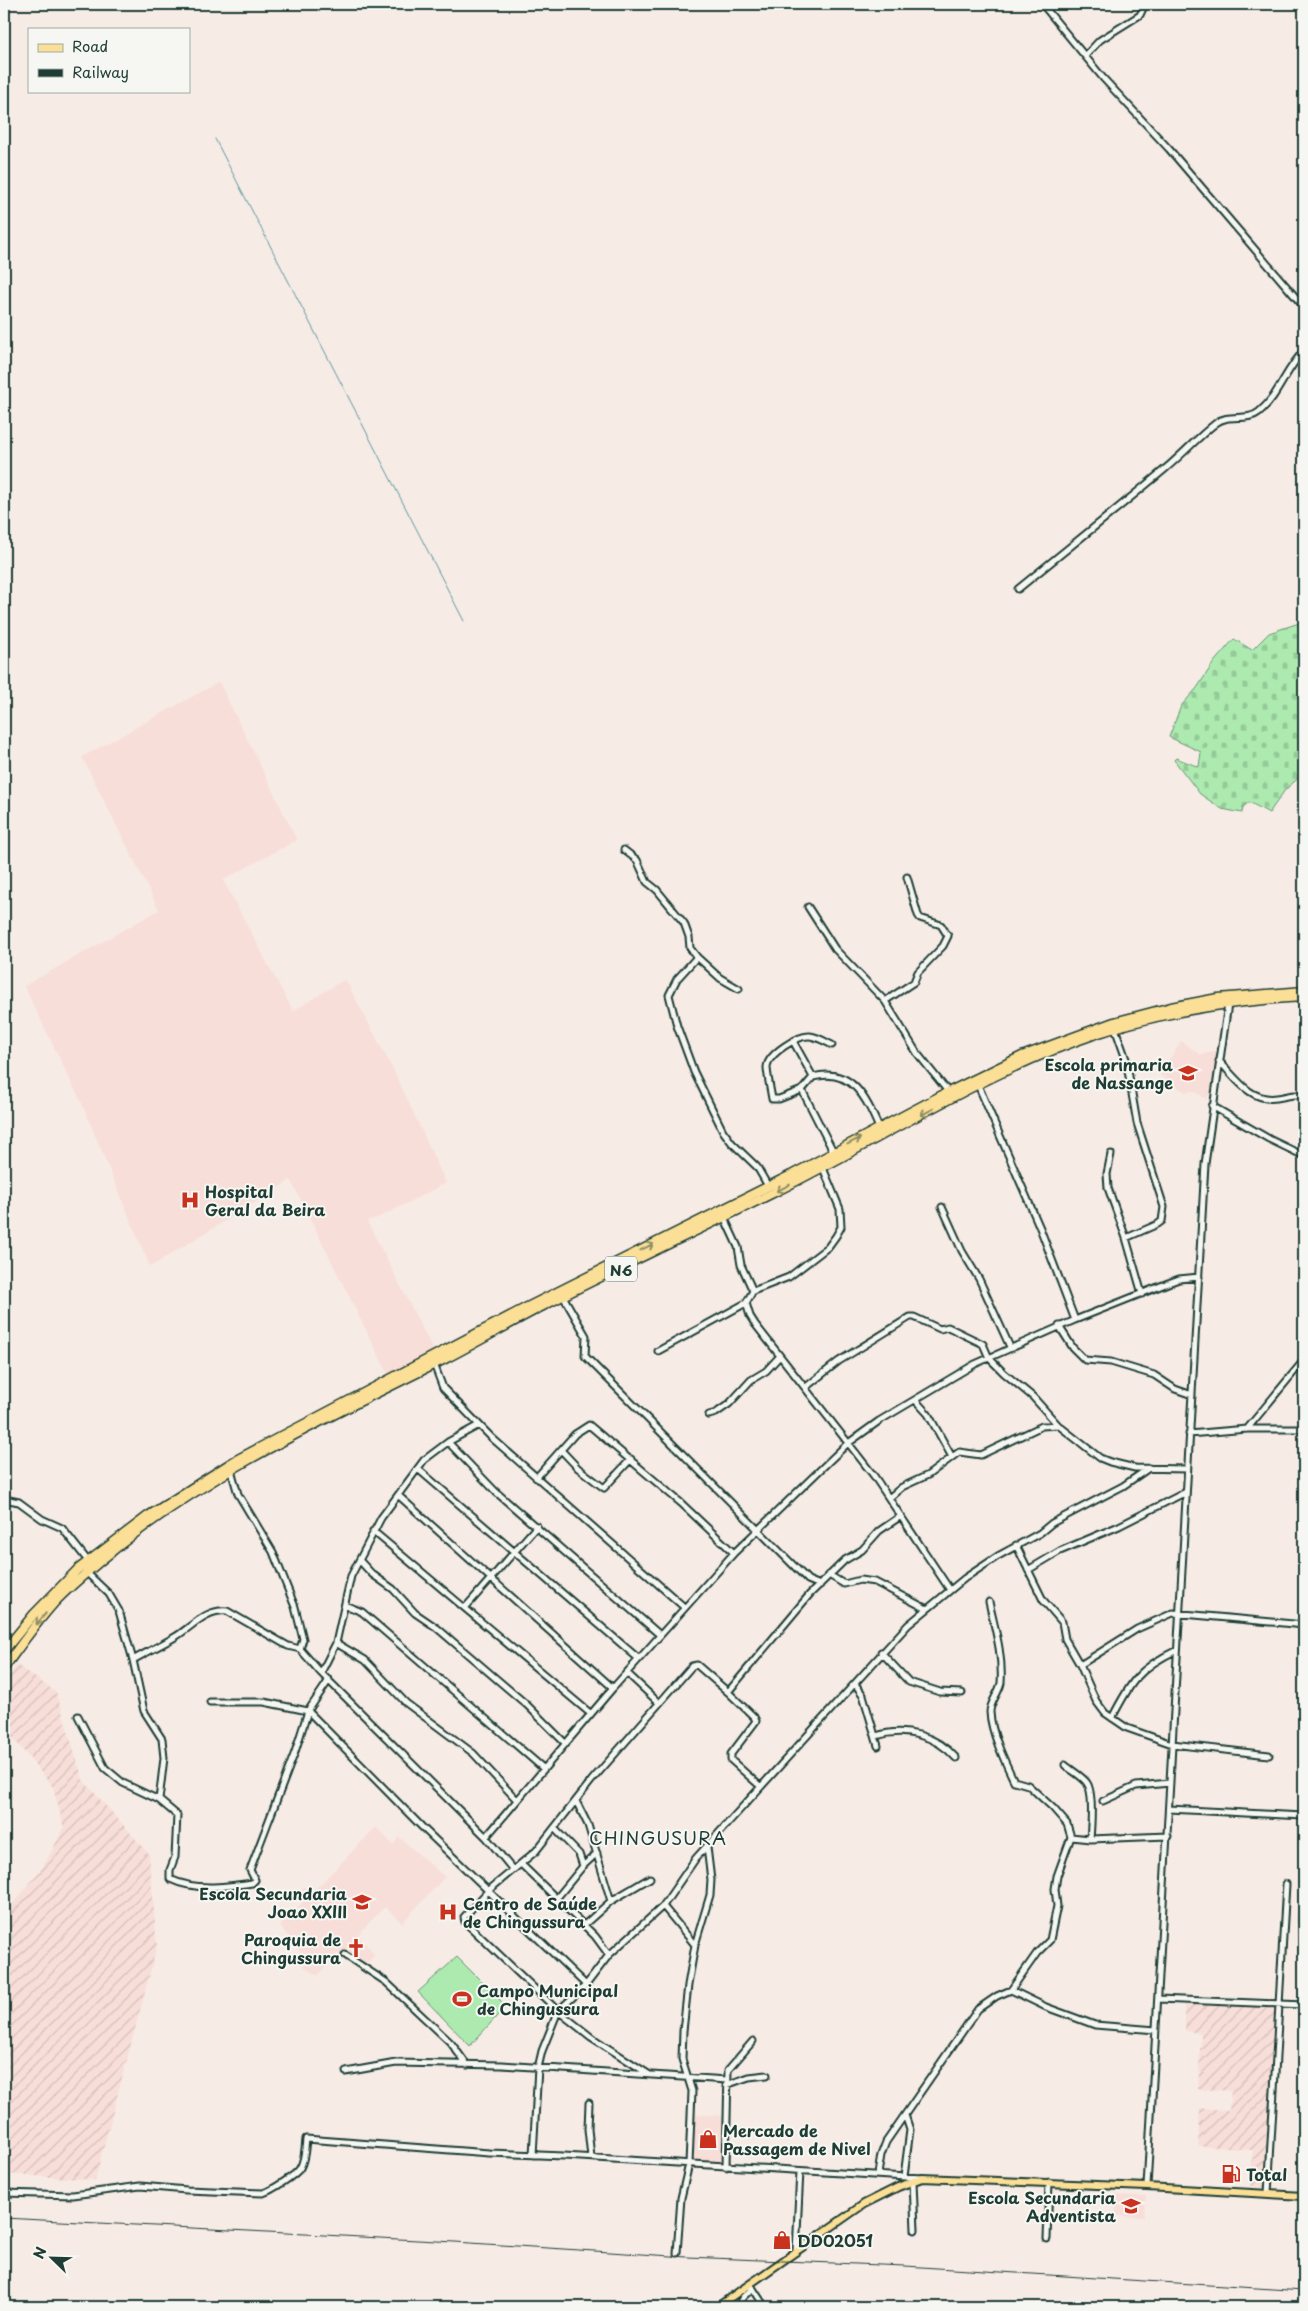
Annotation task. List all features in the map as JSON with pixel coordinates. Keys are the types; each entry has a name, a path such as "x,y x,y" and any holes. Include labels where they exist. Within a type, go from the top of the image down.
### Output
{"highway":[{"name":"N6","path":"4,1668 6,1659 57,1600 87,1573 152,1521 231,1470 563,1296 823,1168 1022,1056 1114,1022 1171,1007 1218,998 1304,991"},
{"name":"N6","path":"4,1651 40,1608 88,1561 148,1516 234,1461 527,1307 768,1186 833,1151 951,1095 978,1085 1021,1063 1115,1028 1162,1016 1228,1004 1253,1000 1304,997"}],"main road":[{"path":"717,2307 751,2287 796,2252 864,2204 922,2178 1049,2182 1304,2196"}],"street":[{"path":"1042,4 1086,55 1103,78 1181,162 1240,234 1304,307"},
{"path":"1086,55 1100,40 1140,15 1145,4"},
{"path":"1018,589 1182,455 1217,422 1226,419 1243,418 1258,413 1293,363 1304,351"},
{"path":"624,850 637,860 647,882 658,890 684,923 689,937 690,948 697,957 720,978 739,989"},
{"path":"885,1001 914,982 918,972 943,946 948,936 941,925 920,918 907,877"},
{"path":"808,907 845,961 885,1001 908,1035 916,1053 951,1095"},
{"path":"697,957 688,964 677,979 669,995 677,1026 694,1072 724,1131 732,1143 757,1167 768,1186"},
{"path":"1147,2187 1205,1164 1228,1004"},
{"path":"1115,1028 1126,1059 1137,1123 1164,1207 1163,1218 1158,1224 1126,1238"},
{"path":"832,1045 811,1036 800,1037 785,1046 767,1066 771,1097 773,1100 802,1090 813,1077 827,1074 839,1077 859,1089 867,1100 879,1128"},
{"path":"793,1041 813,1077"},
{"path":"1219,1061 1246,1091 1257,1097 1275,1099 1291,1095 1304,1096"},
{"path":"978,1085 1040,1228 1075,1320"},
{"path":"802,1090 833,1151"},
{"path":"1212,1106 1269,1139 1304,1156"},
{"path":"1111,1154 1107,1174 1108,1188 1126,1238 1142,1294"},
{"path":"658,1351 746,1303 753,1291 789,1277 820,1253 836,1236 841,1228 840,1209 823,1168"},
{"path":"942,1207 962,1251 979,1279 1010,1347"},
{"path":"724,1217 735,1241 741,1265 753,1291"},
{"path":"486,1837 684,1607 758,1529 847,1444 879,1421 916,1401 964,1369 1010,1347 1179,1279 1199,1277"},
{"path":"563,1296 586,1336 585,1356 808,1580 820,1585"},
{"path":"746,1303 750,1316 779,1358 806,1388 889,1498 950,1590"},
{"path":"806,1388 839,1361 910,1317 921,1319 940,1329 948,1327 984,1344 989,1358 1032,1397 1058,1424 1100,1458 1110,1462 1148,1468 1187,1469"},
{"path":"1059,1326 1073,1348 1085,1360 1111,1362 1154,1375 1175,1390 1192,1395"},
{"path":"709,1415 716,1413 729,1404 751,1380 766,1371 779,1358"},
{"path":"1247,1429 1304,1360"},
{"path":"434,1364 443,1388 479,1425 536,1478 684,1607"},
{"path":"916,1401 928,1414 952,1457"},
{"path":"889,1498 902,1487 928,1475 952,1457 963,1452 981,1455 1042,1426 1058,1424"},
{"path":"321,1673 336,1643 346,1605 349,1582 373,1531 424,1460 448,1442 479,1425"},
{"path":"536,1478 575,1434 589,1425 630,1459 734,1553"},
{"path":"1189,1434 1247,1429 1304,1429"},
{"path":"448,1442 496,1492 660,1635"},
{"path":"561,1450 578,1468 604,1488 630,1459"},
{"path":"533,2155 538,2068 545,2042 558,2012 586,1985 609,1955 664,1906 678,1888 691,1864 760,1786 855,1684 901,1631 950,1590 1016,1545 1040,1533 1052,1523 1123,1486 1148,1468"},
{"path":"418,1469 639,1659"},
{"path":"231,1470 238,1494 273,1552 295,1607 303,1639 300,1648"},
{"path":"1028,1570 1060,1552 1119,1526 1186,1492"},
{"path":"399,1496 613,1688"},
{"path":"4,1499 19,1502 42,1519 62,1528 88,1561"},
{"path":"728,1692 810,1594 845,1560 858,1554 879,1531 901,1516"},
{"path":"465,1608 536,1526"},
{"path":"373,1531 592,1714"},
{"path":"1016,1545 1043,1600 1062,1622 1065,1639 1080,1665 1096,1701 1112,1718 1145,1736 1172,1744 1269,1755"},
{"path":"360,1560 372,1574 392,1589 415,1613 437,1628 527,1705 566,1744"},
{"path":"87,1573 109,1594 118,1611 133,1660 144,1711 164,1746 160,1800"},
{"path":"829,1575 844,1584 860,1580 875,1582 927,1609"},
{"path":"808,1580 810,1594"},
{"path":"878,2174 881,2155 886,2142 978,2009 997,1996 1011,1990 1037,1953 1050,1940 1057,1906 1055,1882 1071,1837 1067,1824 1053,1808 1028,1786 1014,1781 1004,1759 990,1711 999,1690 1001,1661 999,1640 989,1602"},
{"path":"346,1605 362,1612 544,1768"},
{"path":"133,1660 177,1636 208,1614 224,1611 288,1646 300,1648 321,1673 486,1837 513,1870"},
{"path":"1080,1665 1137,1629 1168,1614 1304,1625"},
{"path":"336,1643 365,1660 406,1703 473,1753 517,1800"},
{"path":"1112,1718 1132,1681 1157,1661 1177,1650"},
{"path":"881,1652 909,1682 940,1692 962,1694"},
{"path":"650,2075 591,2037 558,2012 465,1922 464,1917 489,1890 530,1857 659,1703 695,1665 728,1692 754,1717 756,1721 731,1754 731,1760 760,1786"},
{"path":"627,1673 659,1703"},
{"path":"78,1716 104,1768 123,1783 160,1800 174,1812 178,1821 175,1857 170,1870 170,1879 179,1884 205,1887 252,1883 255,1880 250,1870 295,1752 308,1711 328,1680"},
{"path":"855,1684 863,1695 878,1746"},
{"path":"210,1702 264,1702 308,1711 403,1808 586,1985"},
{"path":"876,1736 891,1732 913,1733 945,1746 956,1758"},
{"path":"1065,1765 1085,1782 1089,1788 1092,1823 1090,1839"},
{"path":"1103,1801 1136,1786 1170,1783"},
{"path":"576,1801 588,1825 611,1901"},
{"path":"1169,1809 1304,1816"},
{"path":"554,1828 579,1854 582,1866"},
{"path":"1071,1837 1090,1839 1168,1836"},
{"path":"677,2253 681,2198 688,2164 692,2090 684,2067 682,2049 688,1985 695,1945 710,1895 711,1880 707,1846"},
{"path":"556,1899 582,1866 596,1853"},
{"path":"521,1864 584,1925 609,1955"},
{"path":"584,1925 611,1901 650,1878"},
{"path":"1268,2194 1286,1884"},
{"path":"1302,1920 1304,1884"},
{"path":"664,1906 695,1945"},
{"path":"345,1955 386,1982 451,2043 467,2065"},
{"path":"1011,1990 1046,2007 1095,2025 1156,2030"},
{"path":"1158,1998 1304,2005"},
{"path":"726,2167 726,2082 729,2067 753,2041"},
{"path":"346,2072 396,2063 538,2068 689,2077 726,2082 767,2075"},
{"path":"589,2104 588,2138 591,2157"},
{"path":"904,2176 910,2130 905,2115"},
{"path":"4,2193 73,2195 140,2186 264,2193 273,2190 300,2168 306,2140 488,2154 591,2157 922,2178"},
{"path":"796,2252 800,2171"},
{"path":"912,2182 914,2230"},
{"path":"1048,2239 1049,2182"},
{"path":"737,2307 751,2287 765,2307"}],"shaded area":[{"path":"219,682 297,840 223,880 293,1011 345,979 395,1073 446,1183 380,1217 367,1221 434,1351 388,1374 291,1180 150,1267 82,1104 24,986 159,910 82,757"},
{"path":"1181,1041 1201,1055 1219,1050 1213,1090 1206,1099 1194,1091 1185,1092 1160,1075"},
{"path":"17,1665 56,1692 83,1780 149,1854 157,1946 95,2180 4,2174 4,1915 43,1867 64,1828 53,1787 4,1727 4,1681"},
{"name":"Escola Secundaria Joao XXIII","path":"376,1827 393,1845 399,1837 445,1877 402,1923 385,1907 364,1928 358,1936 375,1955 359,1971 340,1952 317,1976 299,1963 302,1955 280,1926 303,1902 296,1896 304,1887 312,1893"},
{"path":"1185,2005 1275,2007 1265,2188 1250,2186 1253,2150 1198,2146 1200,2108 1229,2110 1231,2091 1198,2089 1201,2033 1185,2031"},
{"name":"Mercado de Passagem de Nivel","path":"695,2114 723,2116 723,2162 691,2161"},
{"name":"Escola Secundaria Adventista","path":"1116,2195 1146,2196 1144,2217 1116,2216"}],"green space":[{"path":"1296,624 1304,624 1304,773 1285,790 1269,813 1249,802 1243,807 1242,813 1222,809 1200,794 1174,760 1176,758 1199,767 1201,752 1169,737 1181,706 1234,639 1252,650 1269,633"},
{"name":"Campo Municipal de Chingussura","path":"457,1957 506,2006 470,2046 418,1992"}],"waterway":[{"path":"215,139 464,621"}],"railway":[{"path":"4,2218 455,2242 687,2257 905,2266 1304,2291"}],"place":[{"name":"Escola primaria de Nassange","path":"1188,1073"},
{"name":"Hospital Geral da Beira","path":"190,1200"},
{"name":"Escola Secundaria Joao XXIII","path":"362,1902"},
{"name":"Centro de Saúde de Chingussura","path":"448,1912"},
{"name":"Paroquia de Chingussura","path":"356,1948"},
{"name":"Campo Municipal de Chingussura","path":"462,1999"},
{"name":"Mercado de Passagem de Nivel","path":"708,2139"},
{"name":"Total","path":"1231,2174"},
{"name":"Escola Secundaria Adventista","path":"1131,2206"},
{"name":"DD02051","path":"782,2240"}],"district":[{"name":"CHINGUSURA","path":"658,1837"}]}
